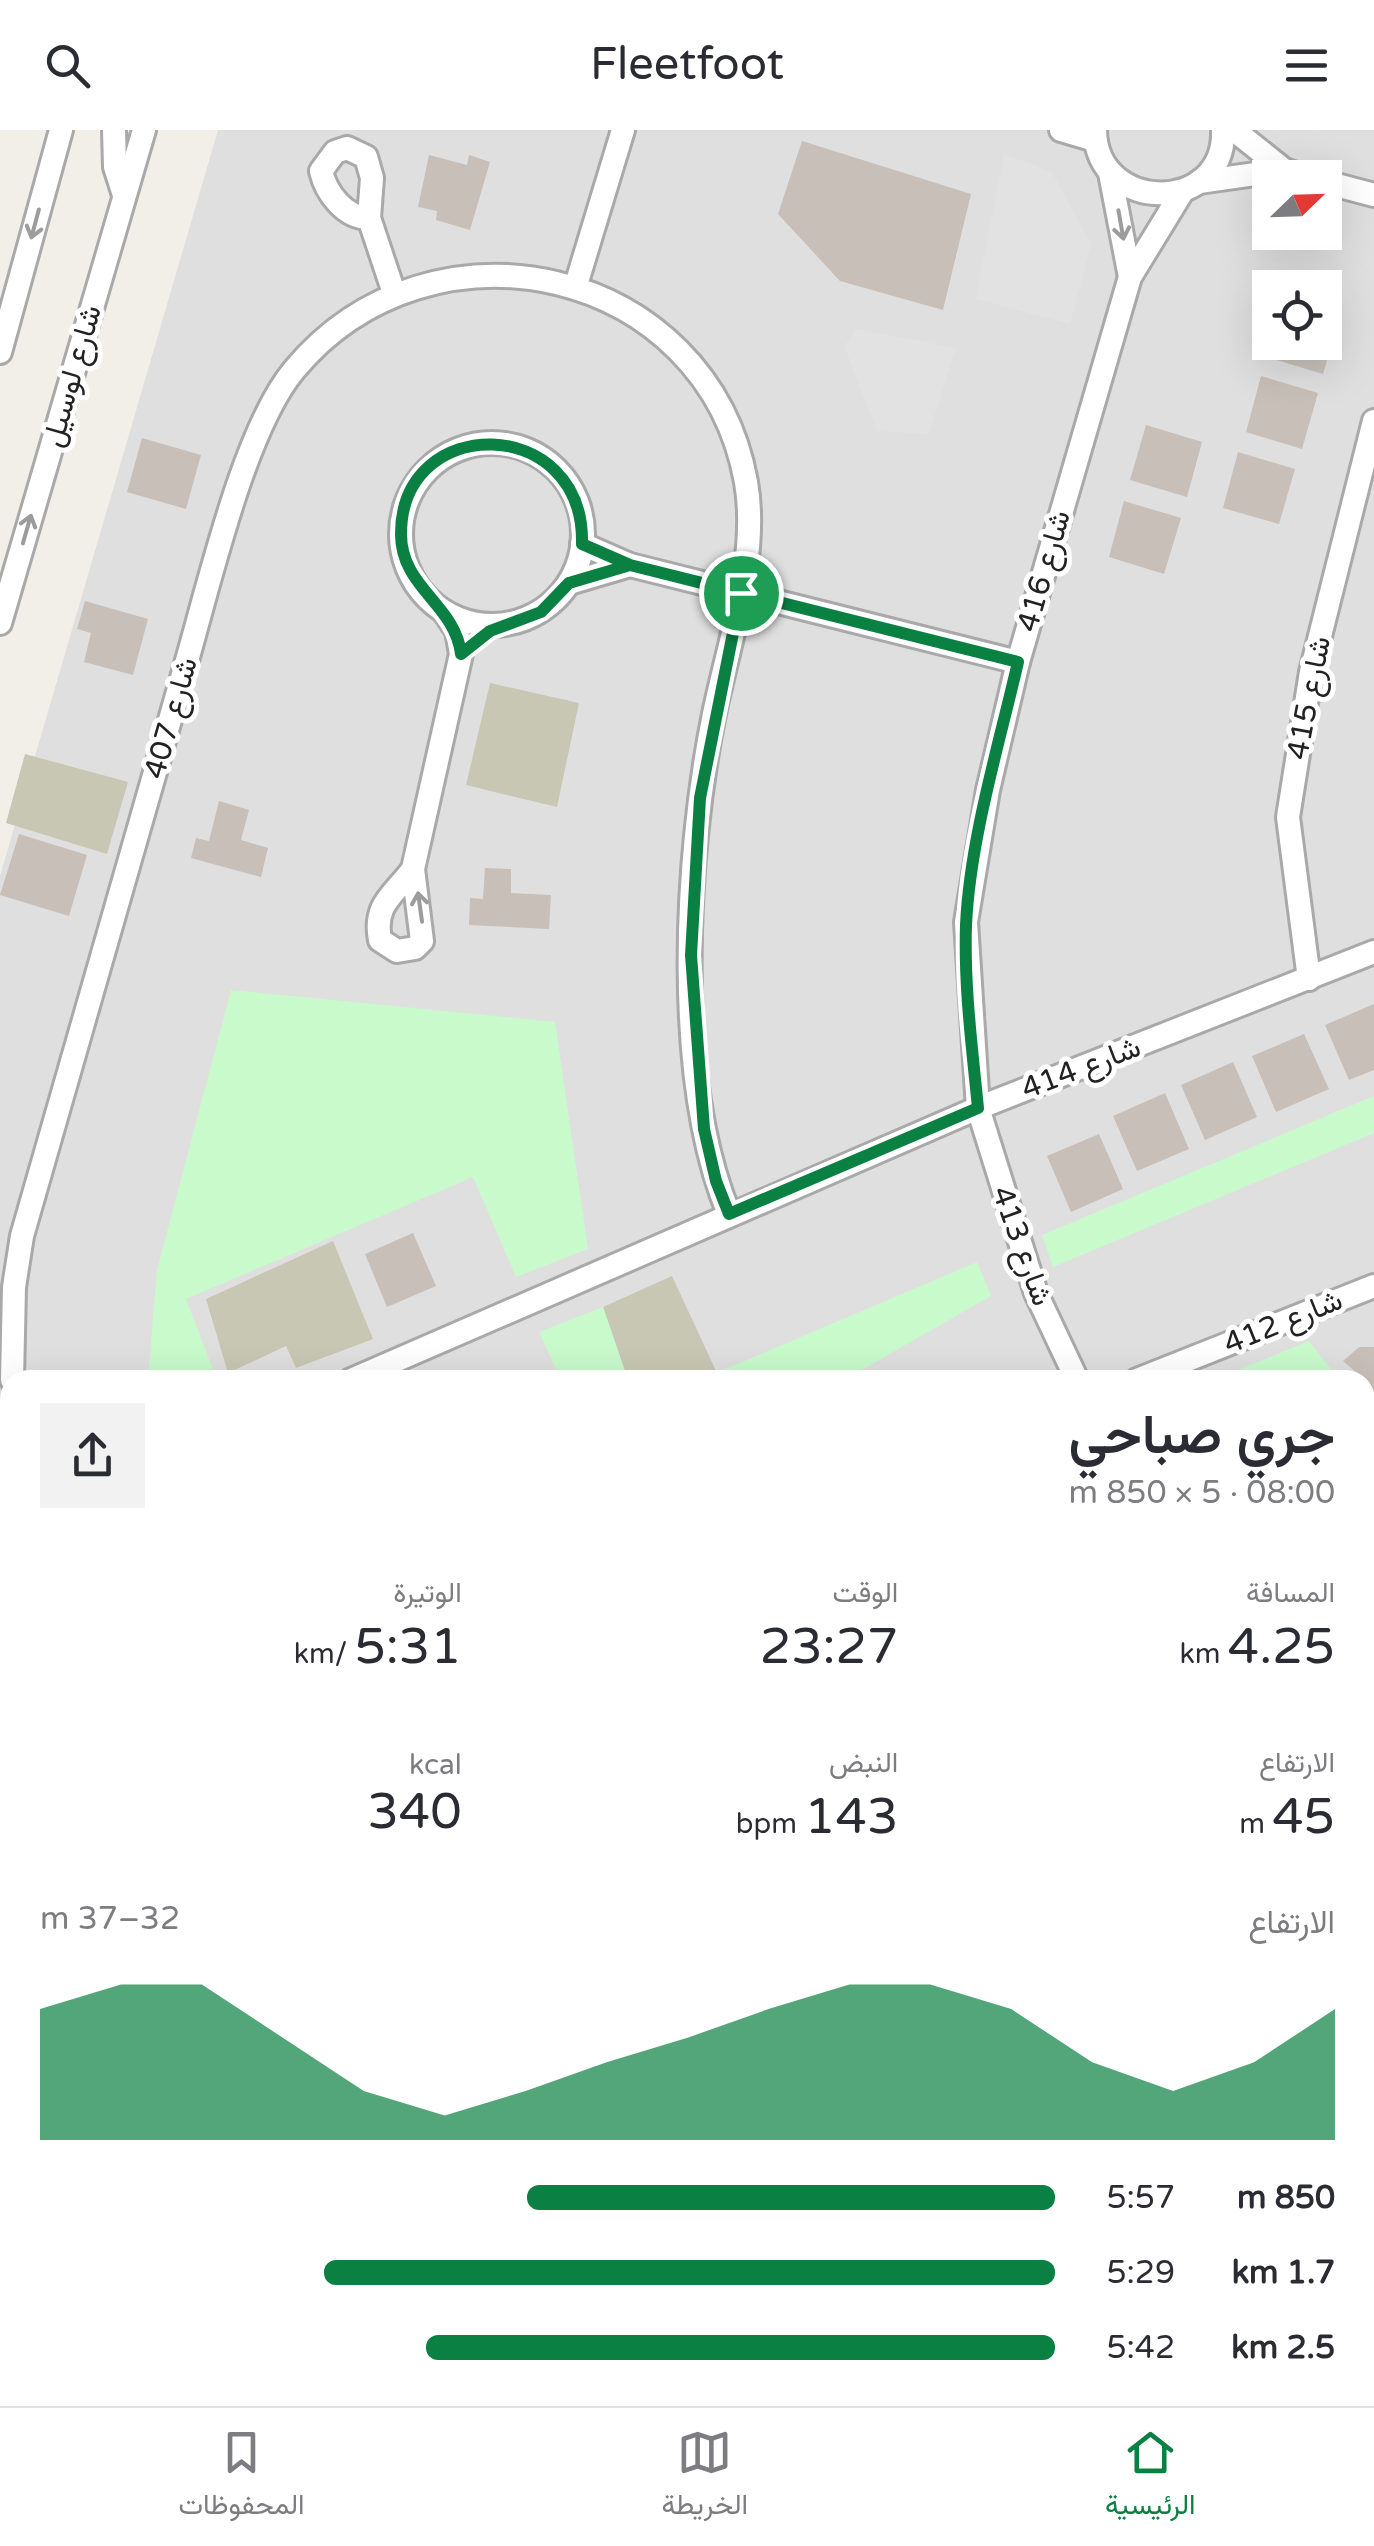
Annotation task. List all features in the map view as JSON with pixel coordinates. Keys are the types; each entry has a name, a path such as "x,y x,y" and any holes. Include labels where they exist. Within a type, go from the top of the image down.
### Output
{"street":[{"path":"0,352 61,130"},
{"path":"114,130 115,167 124,195"},
{"name":"شارع لوسيل","path":"0,622 144,130"},
{"path":"576,285 623,130"},
{"path":"1061,130 1095,135"},
{"name":"شارع 416","path":"978,1108 968,1016 966,922 988,790 1018,662 1130,277 1190,187 1219,155 1223,130"},
{"path":"1234,130 1272,160"},
{"name":"شارع 416","path":"1095,135 1110,173 1130,277"},
{"path":"1110,173 1143,194 1252,176"},
{"path":"1342,187 1374,195"},
{"path":"369,218 394,293"},
{"name":"شارع 407","path":"12,1370 14,1287 22,1236 220,546 266,415 292,372 319,342 358,312 394,293 436,280 479,275 576,285 609,300 658,332 696,372 732,436 750,506 741,593 700,798 691,955 704,1129 716,1181 729,1214"},
{"name":"شارع 415","path":"1309,979 1288,817 1310,672 1374,421"},
{"path":"414,869 461,654 457,631 445,612 412,578 401,531 415,485 451,452 498,443 544,459 574,496 582,544 569,583 541,612 502,625 461,654"},
{"path":"582,544 630,565 1018,662"},
{"path":"569,583 630,565"},
{"path":"445,612 483,625 502,625"},
{"name":"شارع 414","path":"373,1370 978,1108 1374,952"},
{"name":"شارع 413","path":"978,1108 1036,1293 1072,1370"},
{"name":"شارع 412","path":"1162,1370 1374,1286"}],"shaded area":[{"path":"218,130 1374,130 1374,1370 0,1370 0,876"},
{"path":"1004,154 1052,172 1091,244 1070,324 976,299"},
{"path":"856,329 956,348 929,434 877,431 844,346"},
{"path":"490,683 579,703 557,807 466,785"},
{"path":"25,754 128,782 107,854 6,823"},
{"path":"333,1241 373,1339 296,1368 286,1346 227,1370 206,1299"},
{"path":"672,1276 716,1370 625,1370 603,1307"}],"green space":[{"path":"231,990 555,1022 588,1249 516,1277 473,1177 186,1299 213,1370 149,1370 157,1270"},
{"path":"1374,1096 1374,1133 1053,1267 1042,1235"},
{"path":"977,1262 991,1296 862,1370 723,1370"},
{"path":"603,1307 625,1370 556,1370 539,1332"},
{"path":"1309,1341 1331,1370 1238,1370"}],"building":[{"path":"802,141 971,194 943,310 840,281 778,214"},
{"path":"429,155 467,165 469,155 490,162 470,230 436,220 437,211 418,207"},
{"path":"1277,360 1327,360 1323,374"},
{"path":"1261,376 1318,393 1302,449 1246,432"},
{"path":"1146,425 1202,442 1187,497 1130,480"},
{"path":"142,438 201,455 186,509 127,492"},
{"path":"1238,452 1295,469 1279,524 1223,508"},
{"path":"1124,501 1181,518 1164,574 1109,557"},
{"path":"85,601 148,619 133,675 84,662 91,633 77,629"},
{"path":"219,801 249,810 241,840 268,848 261,877 191,858 196,838 209,841"},
{"path":"19,834 87,855 69,916 0,895"},
{"path":"485,868 511,869 511,893 551,895 549,929 469,925 470,898 483,899"},
{"path":"1374,1004 1374,1070 1349,1080 1325,1025"},
{"path":"1304,1034 1329,1089 1276,1112 1252,1056"},
{"path":"1233,1062 1257,1117 1205,1140 1181,1085"},
{"path":"1165,1093 1189,1149 1137,1171 1113,1116"},
{"path":"1099,1134 1123,1189 1071,1212 1047,1156"},
{"path":"413,1233 436,1286 387,1307 365,1254"},
{"path":"1359,1347 1374,1347 1374,1370 1353,1370 1343,1361"}],"route":[{"path":"741,593 630,565 569,583 541,612 490,631 461,654 452,621 412,578 402,547 403,515 415,485 451,452 482,443 514,446 544,459 566,482 580,512 582,544 630,565 1018,662 988,790 966,922 968,1016 978,1108 729,1214 710,1162 704,1129 691,955 700,798 741,593"}]}
